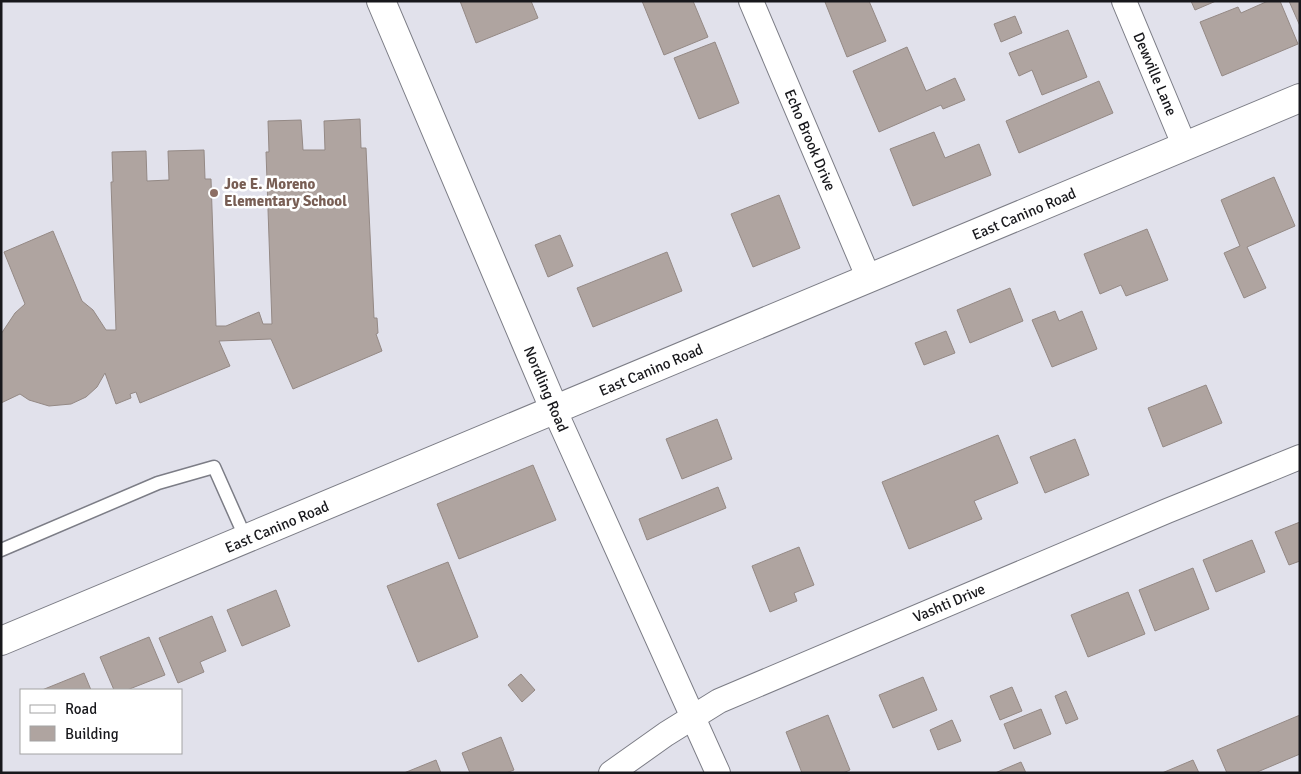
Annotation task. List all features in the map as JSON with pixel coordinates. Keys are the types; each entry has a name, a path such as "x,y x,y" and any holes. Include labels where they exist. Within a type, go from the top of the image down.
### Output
{"street":[{"name":"Nordling Road","path":"381,1 555,411 718,773"},
{"name":"Echo Brook Drive","path":"751,1 869,278"},
{"name":"Dewville Lane","path":"1124,1 1185,147"},
{"name":"East Canino Road","path":"1,642 1300,98"},
{"name":"Vashti Drive","path":"611,773 666,734 719,700 1157,515 1300,458"}],"lane":[{"path":"1,550 158,483 214,467 246,539"}],"building":[{"path":"460,1 531,1 538,18 476,43"},
{"path":"642,1 693,1 708,37 664,55"},
{"path":"869,1 886,41 847,57 825,2"},
{"path":"1191,1 1216,1 1195,10"},
{"path":"1268,1 1280,1 1298,44 1222,76 1200,22 1238,7 1241,13"},
{"path":"1289,1 1300,1 1300,26"},
{"path":"1015,16 1022,33 1001,42 994,24"},
{"path":"1068,30 1087,77 1042,95 1032,70 1019,76 1009,53"},
{"path":"715,42 739,103 699,119 674,58"},
{"path":"907,47 926,91 955,78 965,100 943,109 941,105 879,132 853,71"},
{"path":"1099,81 1113,113 1019,153 1006,121"},
{"path":"360,119 361,148 366,148 374,318 377,318 378,333 376,334 382,351 293,389 271,339 219,341 230,366 140,403 136,392 130,394 131,398 116,404 105,373 97,387 86,397 71,404 49,406 29,400 20,394 1,403 1,334 15,313 25,304 4,252 53,231 82,301 93,310 106,330 116,330 111,182 113,182 112,152 146,151 147,181 169,180 168,151 204,150 205,179 211,179 216,326 226,326 259,312 263,324 272,324 266,152 269,152 268,121 301,120 303,150 325,150 324,121"},
{"path":"934,132 945,158 979,144 991,175 913,206 890,149"},
{"path":"1274,177 1295,226 1247,247 1266,288 1244,298 1224,253 1240,246 1221,200"},
{"path":"779,195 800,248 753,267 731,214"},
{"path":"1147,229 1168,280 1126,296 1121,285 1100,294 1084,254"},
{"path":"560,235 573,266 548,277 535,245"},
{"path":"667,252 682,291 593,327 577,288"},
{"path":"1010,288 1023,321 970,343 957,310"},
{"path":"1055,311 1059,321 1082,311 1097,349 1052,367 1032,320"},
{"path":"946,331 955,353 924,365 915,343"},
{"path":"1206,385 1222,423 1163,447 1148,408"},
{"path":"717,419 732,459 682,479 666,439"},
{"path":"998,435 1018,483 974,501 982,519 909,549 882,482"},
{"path":"1075,439 1089,475 1045,493 1030,457"},
{"path":"533,465 556,520 459,559 437,504"},
{"path":"718,487 726,508 647,540 639,519"},
{"path":"1300,522 1300,561 1289,565 1275,532"},
{"path":"1252,540 1265,572 1216,592 1203,560"},
{"path":"799,547 814,585 794,593 797,601 770,612 752,566"},
{"path":"448,562 478,637 418,662 387,586"},
{"path":"1193,568 1209,609 1155,631 1139,590"},
{"path":"276,590 290,626 242,646 227,610"},
{"path":"1128,592 1145,634 1088,657 1071,615"},
{"path":"212,616 226,651 200,662 204,672 178,683 159,638"},
{"path":"149,637 165,675 130,689 114,689 100,657"},
{"path":"84,673 91,689 44,689"},
{"path":"521,674 535,690 522,702 508,685"},
{"path":"923,677 937,710 893,728 879,695"},
{"path":"1012,687 1022,711 1000,720 990,696"},
{"path":"1066,691 1078,719 1066,724 1055,696"},
{"path":"1041,709 1051,734 1014,749 1004,724"},
{"path":"828,715 850,770 843,773 802,773 786,732"},
{"path":"1300,715 1300,754 1255,773 1227,773 1217,750"},
{"path":"952,720 961,741 938,750 930,730"},
{"path":"501,737 514,770 506,773 470,773 462,753"},
{"path":"436,760 441,773 404,773"},
{"path":"1193,760 1199,773 1162,773"},
{"path":"1021,762 1026,773 995,773"}],"place":[{"name":"Joe E. Moreno Elementary School","path":"214,193"}]}
